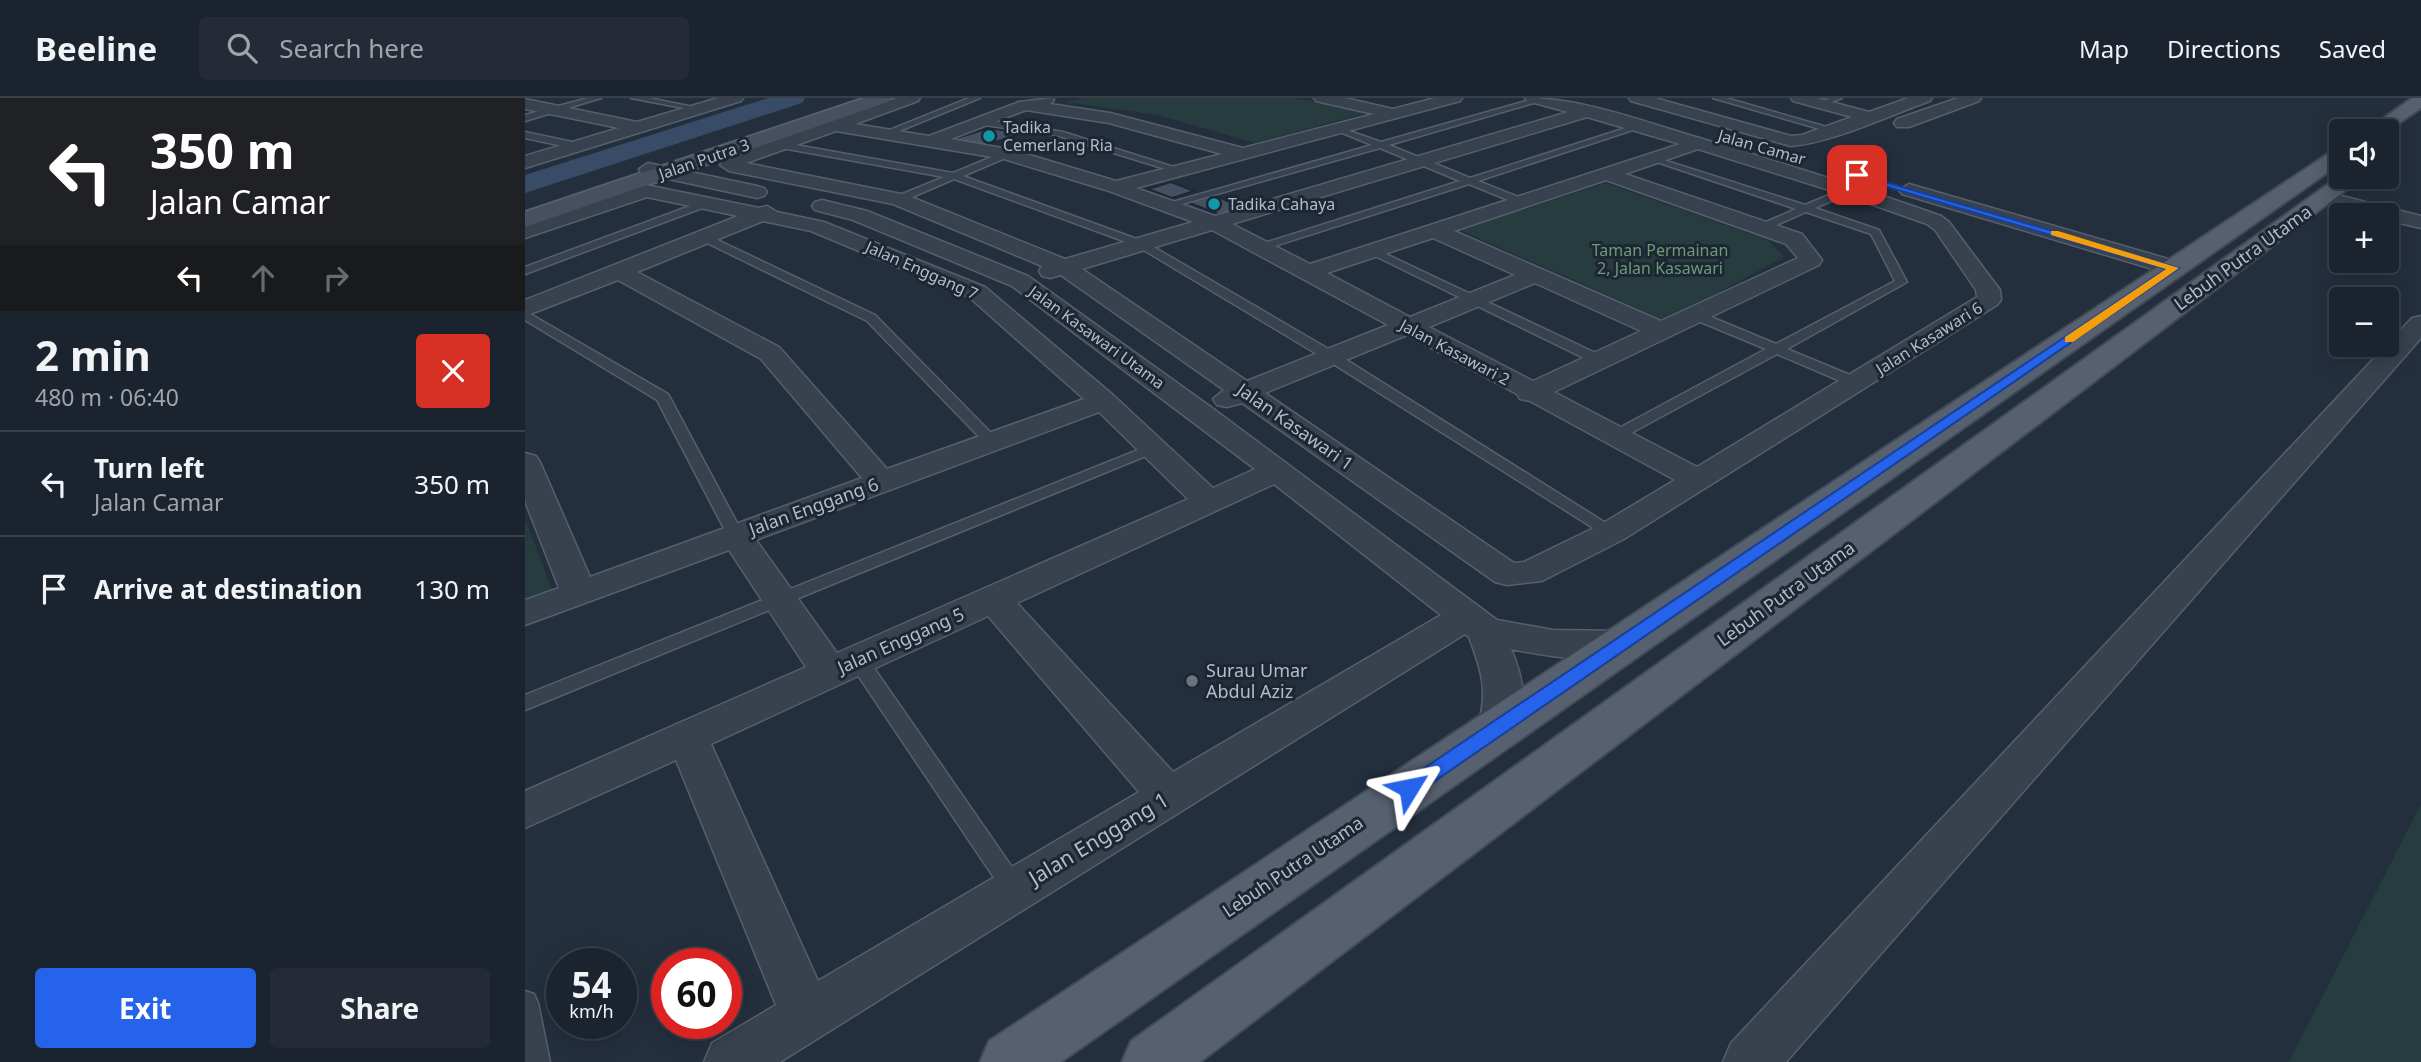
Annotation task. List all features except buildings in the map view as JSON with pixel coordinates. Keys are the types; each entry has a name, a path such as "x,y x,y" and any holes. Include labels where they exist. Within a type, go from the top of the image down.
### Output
{"main road":[{"path":"2393,119 2421,100"},
{"name":"Lebuh Putra Utama","path":"1010,1062 1497,727 2329,162"},
{"name":"Lebuh Putra Utama","path":"1152,1062 2338,189"}],"street":[{"path":"525,162 735,98"},
{"name":"Jalan Putra 3","path":"525,210 653,177 859,98"},
{"name":"Jalan Putra 3","path":"525,220 882,98"},
{"path":"779,145 912,98"},
{"path":"931,141 1025,105 1053,98"},
{"path":"1322,98 1394,113"},
{"path":"1637,98 1783,141 1798,141 1924,98"},
{"path":"1799,98 1898,125"},
{"path":"1851,142 1973,98"},
{"path":"1116,187 1442,99"},
{"name":"Jalan Kasawari 6","path":"1530,573 1612,532 1699,480 1985,304 1990,295 1938,223 1849,190 1641,126 1589,105 1537,99"},
{"path":"525,104 630,125"},
{"path":"1025,105 1111,118 1240,153"},
{"path":"1020,281 1421,161 1589,105"},
{"name":"Jalan Camar","path":"1589,105 2174,268"},
{"name":"Jalan Kasawari 2","path":"835,126 1007,154 1116,187 1213,222 1530,393 1699,480"},
{"path":"1306,273 1697,144"},
{"name":"Jalan Kasawari 1","path":"779,145 730,162 731,166 899,199 1064,267 1500,571 1515,576 1530,573"},
{"path":"1530,393 1811,260 1794,239 1606,174"},
{"path":"525,232 653,177"},
{"name":"Jalan Kasawari Utama","path":"653,177 796,200 860,215 1020,281 1198,411 1476,623"},
{"name":"Jalan Enggang 7","path":"653,177 709,202 817,226 977,292 1104,401 1210,502"},
{"path":"525,309 796,200"},
{"path":"2322,201 2329,203"},
{"path":"2322,201 2421,222"},
{"path":"2399,224 2421,229"},
{"path":"1435,231 1662,331"},
{"path":"618,271 770,353 882,482"},
{"path":"1198,411 1535,275"},
{"path":"1749,1062 2421,323"},
{"name":"Jalan Enggang 6","path":"525,613 1104,401"},
{"path":"525,462 579,593"},
{"name":"Jalan Enggang 5","path":"525,810 1277,471"},
{"path":"736,536 781,601 844,666"},
{"path":"993,599 1169,797"},
{"path":"1476,623 1531,642 1571,646 1621,644"},
{"path":"1476,623 1501,670 1505,701 1497,727"},
{"name":"Jalan Enggang 1","path":"731,1062 1169,797 1476,623"},
{"path":"687,737 807,1016"}],"lane":[{"path":"525,118 597,98"},
{"path":"635,98 699,109"},
{"path":"884,134 976,98"},
{"path":"1717,98 1833,130"},
{"path":"1820,104 1838,98"},
{"path":"1167,205 1383,146 1537,99"},
{"path":"981,122 1060,134 1178,170"},
{"path":"1259,248 1641,126"},
{"path":"1338,128 1522,202"},
{"path":"525,135 577,146"},
{"path":"779,145 954,176 1141,244 1332,357 1612,532"},
{"path":"899,199 1007,154"},
{"path":"1615,436 1901,282 1875,232 1654,158"},
{"path":"1761,228 1849,190"},
{"path":"525,271 709,202"},
{"path":"703,237 871,318 992,442"},
{"path":"1373,251 1599,360"},
{"path":"525,315 663,397 736,536"},
{"path":"1695,315 1857,383"},
{"path":"525,703 1153,448"},
{"path":"844,666 1015,890"},
{"path":"525,1003 537,1062"}],"green space":[{"path":"1085,98 1295,98 1366,113 1255,143 1158,115 1065,102"},
{"name":"Taman Permainan 2, Jalan Kasawari","path":"1606,183 1768,240 1784,257 1666,321 1460,230"},
{"path":"525,519 552,589 525,599"},
{"path":"2421,804 2421,1062 2289,1062"}],"waterway":[{"path":"525,184 793,98"}],"slow traffic":[{"path":"2054,233 2174,268 2069,339"}],"place":[{"name":"Tadika Cemerlang Ria","path":"989,136"},
{"name":"Tadika Cahaya","path":"1214,204"},
{"name":"Surau Umar Abdul Aziz","path":"1192,681"}],"route":[{"path":"1409,788 2174,268 1857,175"}]}
